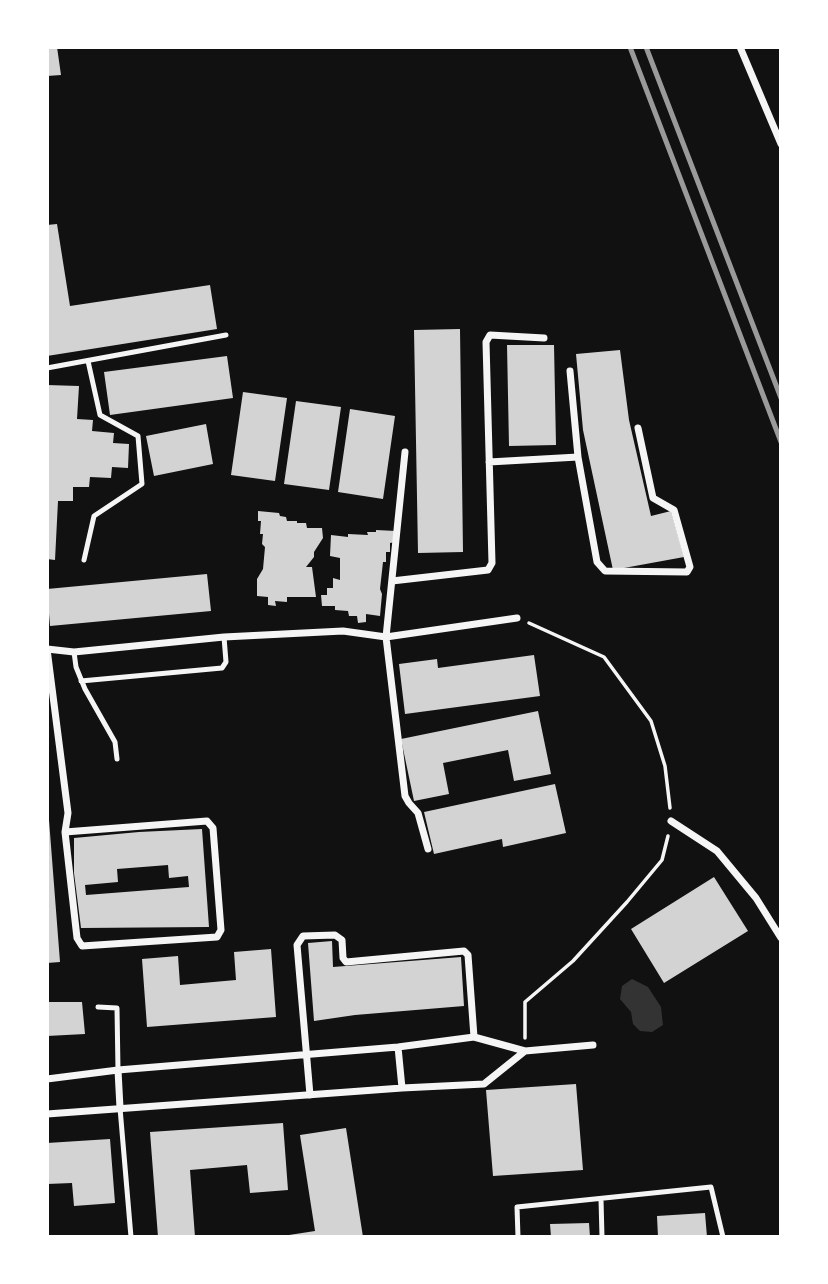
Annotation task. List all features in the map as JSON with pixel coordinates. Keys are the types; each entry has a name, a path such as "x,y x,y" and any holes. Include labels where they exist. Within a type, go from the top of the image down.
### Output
{"street":[{"path":"740,47 781,144"},
{"path":"392,581 488,570 492,563 486,342 491,335 544,338"},
{"path":"570,371 579,457 597,562 605,571 687,572 690,567 674,510 653,498 638,428"},
{"path":"405,452 386,637 405,796 418,813 428,849"},
{"path":"489,462 579,457"},
{"path":"65,832 206,821 213,828 221,930 217,937 82,946 77,938 65,832 68,813 47,649 74,652 224,636 343,631 386,637 517,618"},
{"path":"671,821 717,851 756,898 781,939"},
{"path":"310,1095 297,945 303,936 335,935 342,940 343,958 346,962 464,951 468,955 474,1037"},
{"path":"47,1079 118,1070 398,1047 474,1037 525,1051 593,1045"},
{"path":"398,1047 402,1088"},
{"path":"47,1114 484,1084 525,1051"},
{"path":"118,1070 120,1108"}],"lane":[{"path":"47,368 226,335"},
{"path":"84,560 94,516 142,484 138,436 100,415 88,360"},
{"path":"81,681 222,668 226,662 224,636"},
{"path":"74,652 81,681 116,742 117,759"},
{"path":"98,1007 117,1008 118,1070"},
{"path":"120,1108 131,1237"},
{"path":"518,1237 517,1206 711,1187 723,1237"},
{"path":"601,1199 603,1237"}],"path":[{"path":"517,618 604,657 651,721 665,766 671,821 662,860 573,961 525,1002 525,1051"}],"shaded area":[{"path":"632,979 648,987 661,1007 663,1025 652,1032 640,1031 633,1024 631,1012 620,999 622,986"}],"building":[{"path":"47,47 57,47 61,75 47,76"},
{"path":"57,224 70,306 210,285 217,329 47,356 47,225"},
{"path":"460,329 463,552 418,553 414,330"},
{"path":"507,345 554,345 556,445 509,446"},
{"path":"620,350 629,420 651,516 671,511 684,557 613,570 583,430 576,354"},
{"path":"227,356 233,398 110,415 104,372"},
{"path":"47,385 79,386 77,419 93,420 92,431 114,433 113,443 129,444 128,468 112,467 111,478 90,477 89,487 73,487 73,501 58,501 55,560 47,559"},
{"path":"243,392 287,398 275,481 231,475"},
{"path":"296,401 341,407 329,490 284,484"},
{"path":"350,409 395,416 383,499 338,492"},
{"path":"206,424 213,464 154,476 146,436"},
{"path":"258,511 279,513 280,516 286,517 287,521 306,523 307,528 322,528 323,538 306,567 312,567 316,597 287,597 287,602 275,601 276,606 268,605 268,597 257,596 257,579 263,569 265,547 262,544 263,534 260,534 261,521 258,521"},
{"path":"396,531 396,542 390,543 390,552 386,552 386,562 383,562 380,616 366,614 366,622 358,623 357,616 349,616 348,611 335,610 335,606 322,606 321,595 327,595 327,588 333,588 333,578 340,580 340,558 330,556 331,535 368,535 367,532"},
{"path":"207,574 211,611 50,626 47,589"},
{"path":"534,655 540,696 405,714 399,664 437,659 438,668"},
{"path":"538,711 551,774 514,781 508,750 443,763 449,794 414,801 401,739"},
{"path":"555,784 566,833 503,847 502,839 434,854 424,812"},
{"path":"47,820 60,962 47,963"},
{"path":"202,829 209,927 81,928 74,873 74,838","holes":["168,865 169,878 188,876 189,887 86,895 85,885 118,882 117,869"]},
{"path":"714,877 748,931 664,983 631,929"},
{"path":"332,941 333,967 461,957 464,1006 314,1021 308,943"},
{"path":"271,949 276,1017 147,1027 142,959 178,956 180,985 236,980 234,952"},
{"path":"47,1002 82,1002 85,1034 47,1036"},
{"path":"576,1084 583,1170 493,1176 486,1090"},
{"path":"283,1123 288,1190 250,1193 247,1165 190,1170 195,1237 158,1237 150,1132"},
{"path":"346,1128 363,1237 289,1237 315,1231 300,1135"},
{"path":"110,1139 115,1203 74,1206 72,1183 47,1184 47,1143"},
{"path":"705,1213 707,1237 658,1237 657,1216"},
{"path":"589,1223 590,1237 551,1237 550,1224"}],"railway":[{"path":"630,47 781,442"},
{"path":"646,47 781,398"}]}
